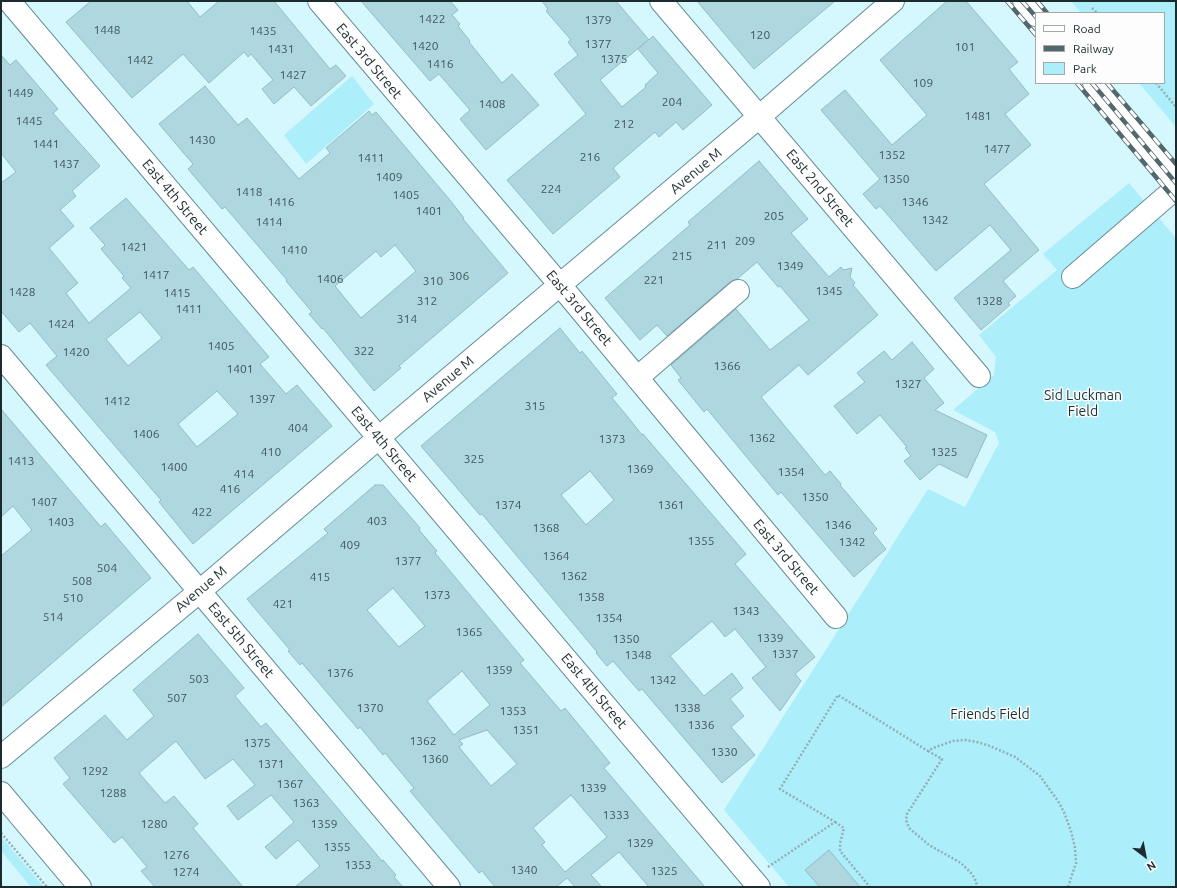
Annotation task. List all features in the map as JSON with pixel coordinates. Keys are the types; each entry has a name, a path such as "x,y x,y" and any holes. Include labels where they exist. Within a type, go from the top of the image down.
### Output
{"street":[{"name":"East 4th Street","path":"9,1 379,437 763,878"},
{"name":"East 3rd Street","path":"319,1 560,285 836,617"},
{"name":"East 2nd Street","path":"661,1 979,376"},
{"name":"Avenue M","path":"1,756 200,591 379,437 759,117 893,1"},
{"path":"1024,1 1035,14"},
{"path":"1095,84 1176,181"},
{"path":"1073,277 1176,188"},
{"path":"637,378 738,291"},
{"name":"East 5th Street","path":"1,356 449,887"},
{"path":"1,793 80,887"}],"path":[{"path":"1092,8 1095,12"},
{"path":"1157,84 1176,107"},
{"path":"870,887 840,851 840,843 844,828 780,788 838,695 942,760 907,814 906,820 908,828 929,845 961,863 976,880 977,887"},
{"path":"928,751 953,741 965,740 977,742 990,746 1015,758 1040,776 1058,801 1071,831 1075,848 1076,863 1068,887"},
{"path":"763,878 835,822"},
{"path":"1,833 47,887"}],"green space":[{"path":"1071,1 1176,1 1176,127 1140,84 1165,84 1165,12 1080,12"},
{"path":"352,76 374,104 306,164 284,135"},
{"name":"Friends Field","path":"1129,183 1176,238 1176,887 789,887 724,810 928,489 965,507 999,443 995,432 953,410 994,375 996,357 979,335 1057,270 1043,254"},
{"path":"1,837 44,887 31,887 1,851"}],"building":[{"path":"91,1 187,1 200,17 219,1 274,1 330,69 336,65 346,76 311,106 294,87 274,104 262,89 273,80 251,54 248,57 244,52 209,83 183,54 132,98 66,22"},
{"path":"361,1 450,1 458,10 452,15 460,24 458,26 502,83 512,74 539,105 486,150 460,119 470,110 439,74 430,81"},
{"path":"542,1 616,1 649,40 653,36 712,105 683,130 676,122 659,137 655,132 613,168 620,177 553,234 507,180 586,114 554,74 578,55 568,42 571,40 546,11 548,9","holes":["647,41 638,49 658,73 645,85 646,87 622,107 600,80"]},
{"path":"697,1 835,1 754,69"},
{"path":"947,1 966,1 1018,62 1009,69 1029,94 1005,114 1031,145 984,184 1039,250 1003,281 1016,296 1008,303 1010,305 981,330 954,298 1011,250 990,225 936,271 880,206 876,209 863,194 880,179 821,110 845,90 892,145 927,115 880,60"},
{"path":"1,55 10,65 16,60 58,109 53,113 100,166 72,191 76,196 60,210 74,226 49,248 78,283 66,293 89,323 131,288 122,278 124,276 101,249 105,245 90,228 126,198 189,270 193,267 269,357 260,364 286,394 297,385 332,426 193,544 159,502 161,500 46,365 57,356 30,323 19,332 1,311 1,183 16,172 1,153","holes":["140,312 162,338 128,366 106,339","217,391 238,414 197,447 178,424"]},
{"path":"205,86 238,125 247,118 299,179 330,153 326,148 369,111 372,115 376,112 449,199 464,218 463,219 508,273 399,366 401,368 374,391 323,328 322,329 309,314 312,312 286,281 287,280 225,207 222,209 188,169 193,164 159,124","holes":["395,245 416,271 361,318 335,286 376,251 381,257"]},
{"path":"759,161 808,219 791,233 829,277 841,267 843,270 852,268 850,277 855,283 853,285 878,315 808,375 799,365 761,397 825,475 830,471 877,529 873,533 886,549 854,577 781,492 778,495 707,409 704,412 678,380 681,378 671,365 736,309 770,350 809,320 780,286 778,287 757,262 737,279 730,282 667,336 657,325 640,340 605,298 690,225 688,222"},
{"path":"560,328 580,353 582,351 617,394 612,398 642,435 643,434 746,554 735,564 815,657 795,674 801,681 780,711 752,678 766,667 735,629 725,637 712,621 670,656 704,696 732,673 743,688 730,699 744,716 731,727 755,755 722,783 642,689 639,691 613,661 607,666 482,514 480,515 421,446","holes":["590,471 614,500 586,525 561,495"]},
{"path":"912,342 934,369 924,378 944,403 935,410 987,435 967,478 939,464 920,480 904,461 911,456 905,448 907,447 880,415 857,434 834,406 865,382 857,373 884,351 892,360"},
{"path":"1,409 101,527 105,523 151,578 1,707 1,556 32,530 13,506 1,517"},
{"path":"375,485 383,485 420,528 419,530 437,551 435,553 524,660 520,663 561,711 565,708 610,763 604,768 705,887 649,887 619,852 591,875 602,887 575,887 567,878 556,887 495,887 482,871 479,873 410,791 414,788 385,753 383,755 360,727 358,729 302,663 300,665 288,651 290,650 247,599 328,533 324,529","holes":["393,588 425,626 399,647 367,610","462,671 490,705 454,735 427,701","487,730 517,764 491,786 459,747 463,744 459,740","571,795 607,837 565,872 542,845 545,842 533,828"]},
{"path":"198,634 244,688 235,696 261,727 266,723 382,861 383,860 396,875 394,877 403,887 295,887 320,866 298,840 276,859 265,847 294,822 271,795 238,820 227,806 255,785 233,759 205,779 176,741 139,773 165,803 174,796 198,824 193,828 243,887 155,887 141,871 147,867 122,837 114,843 63,784 70,778 54,758 105,715 127,740 154,716 133,690"},
{"path":"829,850 860,887 820,887 805,870"}],"railway":[{"path":"1007,1 1035,34"},
{"path":"1022,1 1035,16"},
{"path":"1037,1 1046,12"},
{"path":"1078,84 1176,201"},
{"path":"1093,84 1176,183"},
{"path":"1108,84 1176,164"}],"park label":[{"name":"Sid Luckman Field","path":"1083,404"}]}
